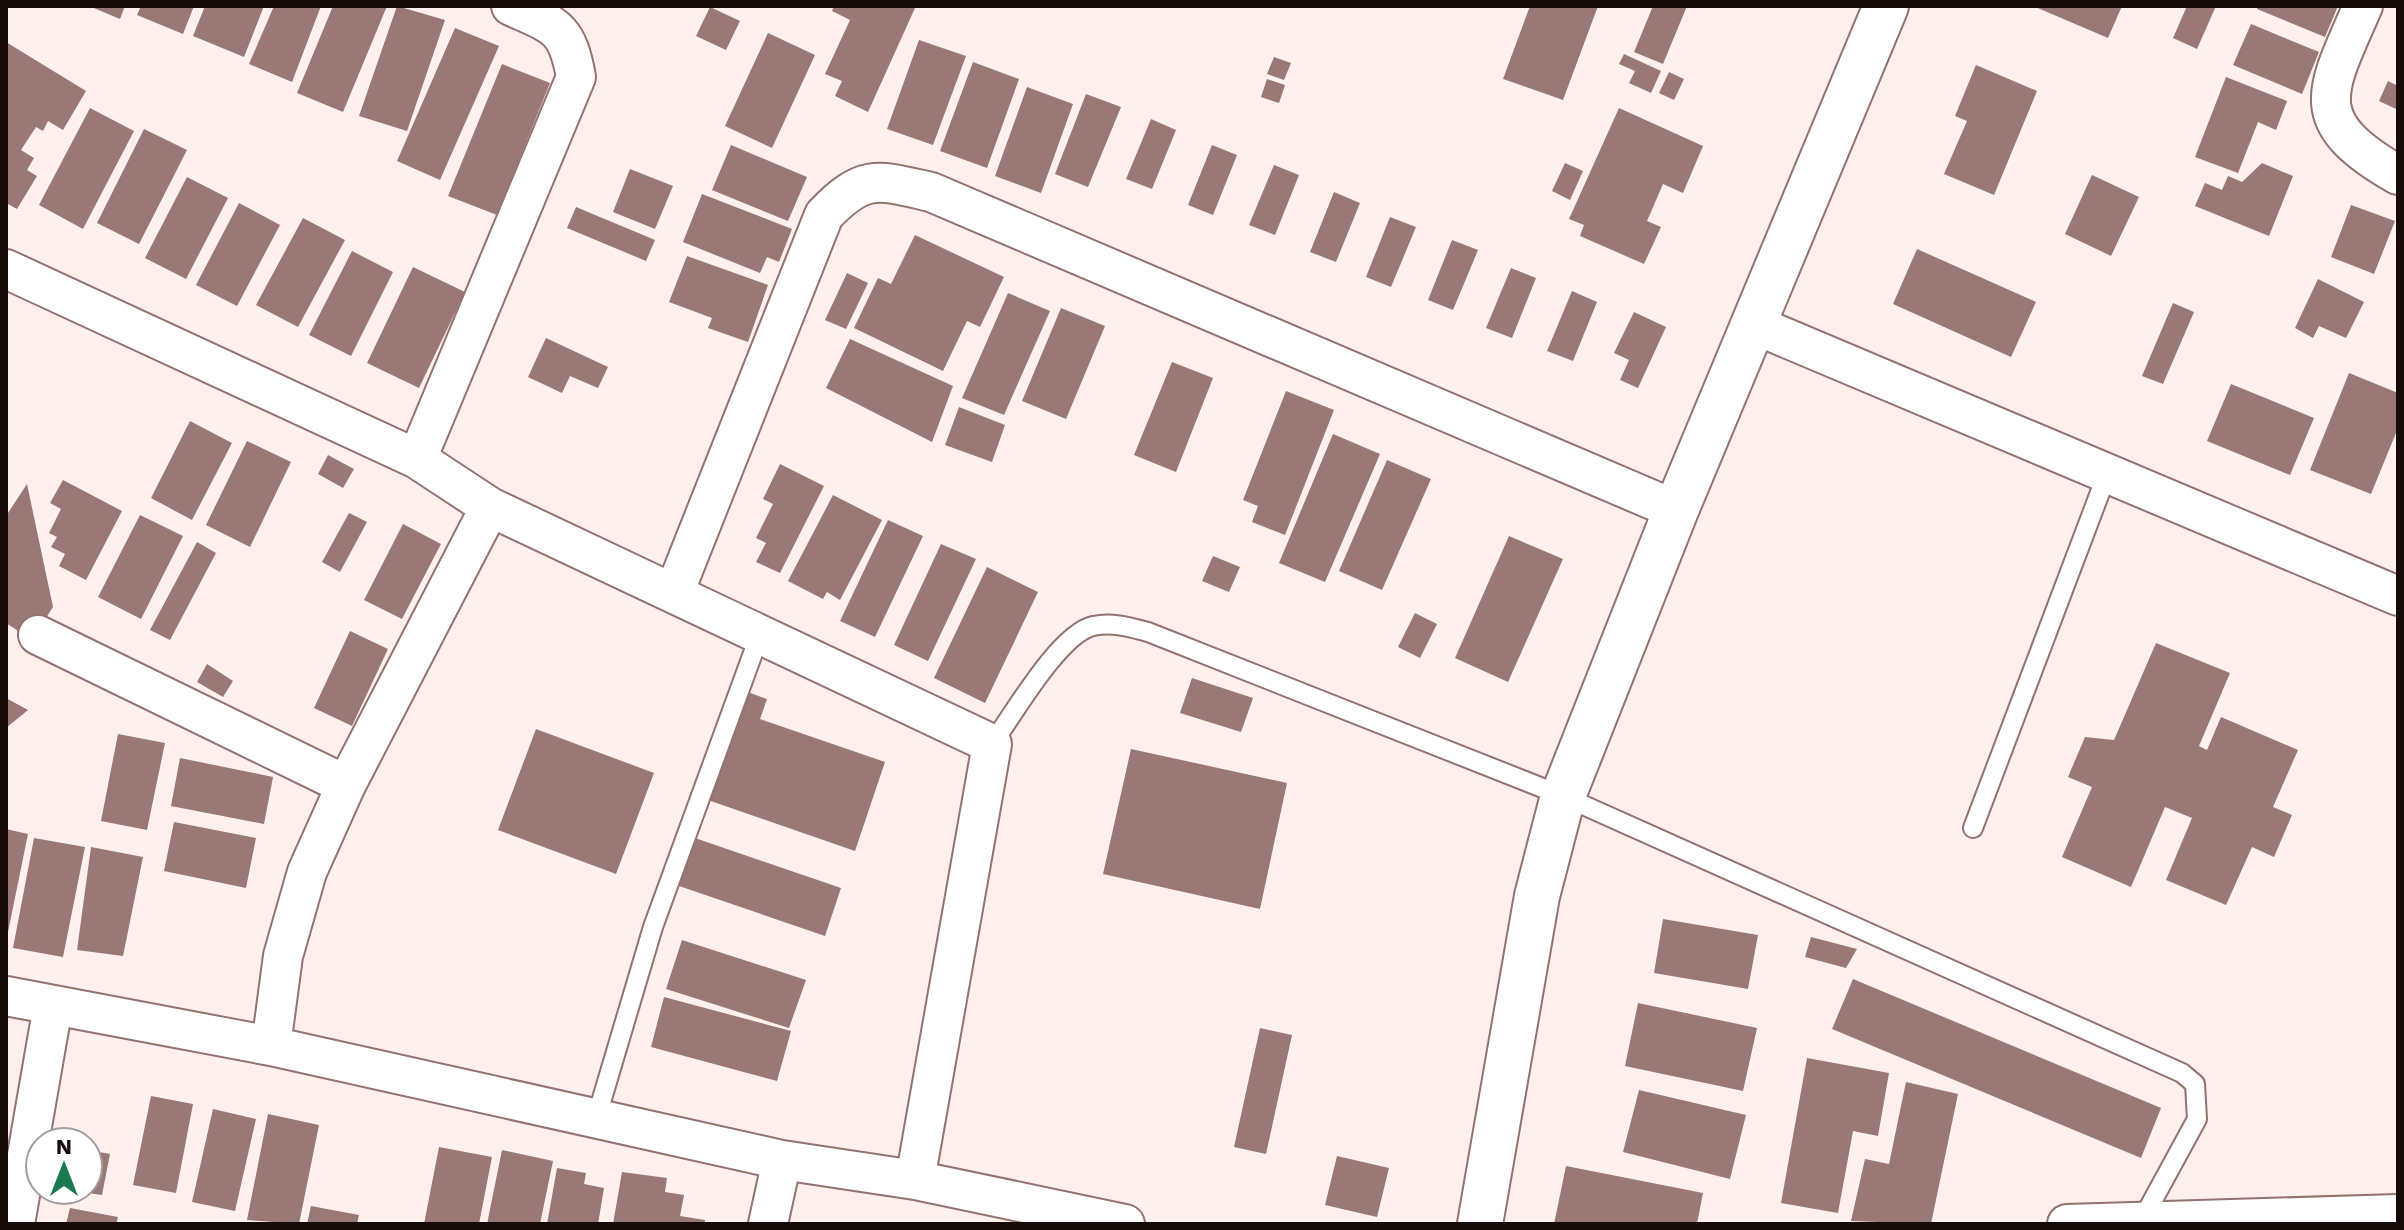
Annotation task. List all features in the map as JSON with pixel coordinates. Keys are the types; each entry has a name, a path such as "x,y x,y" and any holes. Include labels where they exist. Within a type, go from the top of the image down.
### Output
{"street":[{"path":"417,459 576,77 570,42 546,21 511,6"},
{"path":"1480,1224 1537,896 1563,796 1676,510 1886,6"},
{"path":"2363,6 2336,69 2330,100 2338,130 2357,152 2398,175"},
{"path":"674,593 824,215 847,190 884,181 931,192 1676,510"},
{"path":"6,269 417,459 490,507 992,744 915,1180"},
{"path":"1753,324 2398,596"},
{"path":"271,1046 283,956 307,872 346,785 490,507"},
{"path":"38,635 346,785"},
{"path":"6,996 271,1046 782,1160 915,1180 1054,1216 1124,1224"},
{"path":"15,1224 53,1006"},
{"path":"768,1224 782,1160"},
{"path":"2067,1224 2398,1214"}],"lane":[{"path":"1973,828 2107,474"},
{"path":"992,744 1067,641 1090,627 1117,623 1148,632 1563,796 2182,1073 2195,1084 2197,1119 2142,1220"},
{"path":"596,1119 653,927 760,634"}],"building":[{"path":"89,6 125,6 120,19"},
{"path":"141,6 194,6 183,34 137,15"},
{"path":"205,6 264,6 244,57 193,36"},
{"path":"274,6 321,6 292,82 249,64"},
{"path":"333,6 387,6 343,112 297,93"},
{"path":"397,6 445,20 407,131 359,116"},
{"path":"834,6 915,8 868,112 835,96 842,81 825,74 850,20 832,11"},
{"path":"1530,6 1598,6 1563,100 1503,79"},
{"path":"1653,6 1687,6 1663,64 1634,52"},
{"path":"2033,6 2122,6 2108,38"},
{"path":"2187,6 2216,6 2197,49 2173,38"},
{"path":"2258,6 2338,6 2325,37 2257,9"},
{"path":"710,7 740,21 726,50 696,36"},
{"path":"2251,24 2319,52 2302,94 2233,65"},
{"path":"455,28 499,46 440,180 397,161"},
{"path":"768,33 815,55 772,148 725,126"},
{"path":"919,40 966,56 933,145 887,129"},
{"path":"6,42 86,91 63,130 48,121 43,131 36,127 21,150 34,158 27,170 37,176 17,209 6,203"},
{"path":"1624,54 1661,71 1651,93 1629,83 1635,71 1619,64"},
{"path":"1274,57 1291,63 1284,80 1267,74"},
{"path":"973,62 1019,79 987,168 940,151"},
{"path":"502,64 550,83 497,215 448,196"},
{"path":"1976,65 2037,91 1994,195 1944,174 1967,121 1955,116"},
{"path":"1669,72 1684,79 1674,100 1659,93"},
{"path":"2226,77 2287,101 2276,130 2258,122 2238,173 2195,157"},
{"path":"1267,79 1285,85 1279,103 1261,97"},
{"path":"2388,81 2398,86 2398,110 2379,101"},
{"path":"1027,87 1073,104 1041,193 995,176"},
{"path":"1086,94 1121,107 1088,187 1055,174"},
{"path":"90,108 134,131 83,229 39,205"},
{"path":"1619,108 1703,146 1683,193 1663,184 1647,221 1661,227 1644,264 1580,236 1584,225 1569,219"},
{"path":"1151,119 1176,130 1152,189 1126,179"},
{"path":"144,129 187,150 139,244 97,223"},
{"path":"731,145 807,177 788,221 712,190"},
{"path":"1212,145 1237,155 1213,215 1188,205"},
{"path":"1565,163 1583,171 1570,200 1552,191"},
{"path":"2262,163 2293,176 2269,236 2195,206 2205,183 2222,190 2228,176 2242,182"},
{"path":"1274,165 1299,175 1275,235 1249,225"},
{"path":"630,169 673,186 655,229 613,212"},
{"path":"2092,175 2139,197 2111,256 2065,234"},
{"path":"187,177 228,198 186,279 145,258"},
{"path":"1334,192 1360,203 1336,262 1310,252"},
{"path":"702,194 792,229 779,262 767,257 760,273 683,242"},
{"path":"239,203 280,225 237,306 196,285"},
{"path":"2351,205 2395,221 2374,274 2331,257"},
{"path":"576,207 655,240 646,261 567,228"},
{"path":"1390,217 1416,227 1391,287 1366,277"},
{"path":"303,218 345,240 298,327 256,305"},
{"path":"915,235 1004,277 980,327 967,321 943,371 854,328 878,278 891,284"},
{"path":"1452,240 1478,250 1453,310 1428,300"},
{"path":"1917,249 2036,302 2011,357 1893,304"},
{"path":"352,251 393,272 351,356 309,335"},
{"path":"687,256 768,285 748,342 708,328 712,318 669,302"},
{"path":"413,267 465,292 419,388 367,363"},
{"path":"1511,268 1536,278 1512,338 1486,328"},
{"path":"847,273 868,283 846,329 825,320"},
{"path":"2318,279 2364,302 2346,338 2319,326 2313,338 2295,328"},
{"path":"1572,291 1597,302 1573,361 1547,351"},
{"path":"1008,293 1050,311 1004,415 962,398"},
{"path":"2173,303 2194,312 2163,384 2142,376"},
{"path":"1061,308 1105,326 1066,419 1022,401"},
{"path":"1634,312 1666,327 1638,388 1620,380 1629,360 1614,353"},
{"path":"546,338 608,367 598,388 570,376 562,393 528,377"},
{"path":"850,339 953,386 932,442 826,388"},
{"path":"1172,362 1213,378 1176,472 1134,455"},
{"path":"2349,373 2398,393 2398,428 2371,494 2310,470"},
{"path":"2231,384 2314,418 2290,475 2207,441"},
{"path":"1286,391 1334,410 1285,535 1252,522 1258,506 1243,500"},
{"path":"959,407 1005,425 992,462 945,445"},
{"path":"190,421 232,443 192,520 151,498"},
{"path":"1333,434 1380,454 1325,582 1279,563"},
{"path":"247,441 291,462 250,547 206,525"},
{"path":"328,455 354,469 343,488 318,474"},
{"path":"1387,460 1431,479 1382,590 1339,571"},
{"path":"780,464 824,486 780,573 756,562 766,543 756,538 773,504 763,499"},
{"path":"63,480 122,511 86,580 59,566 65,554 51,547 57,537 49,533 61,509 50,503"},
{"path":"27,484 53,607 32,640 6,623 6,516"},
{"path":"833,495 882,520 840,600 827,592 823,599 788,581"},
{"path":"349,513 367,522 340,572 322,562"},
{"path":"140,515 183,536 141,619 98,597"},
{"path":"888,520 923,536 875,637 840,621"},
{"path":"403,524 441,544 402,619 364,600"},
{"path":"1509,536 1563,559 1508,682 1455,658"},
{"path":"197,542 216,553 170,640 150,630"},
{"path":"941,544 976,559 928,661 894,645"},
{"path":"1213,556 1240,567 1229,592 1202,581"},
{"path":"987,567 1038,592 985,703 934,678"},
{"path":"1415,613 1437,624 1420,658 1398,647"},
{"path":"350,631 388,649 352,726 314,708"},
{"path":"2156,643 2230,673 2199,746 2207,750 2221,717 2298,750 2273,807 2292,815 2274,857 2252,847 2226,905 2166,880 2192,818 2165,807 2131,887 2062,857 2092,787 2068,777 2085,737 2114,740"},
{"path":"207,664 233,681 223,697 197,682"},
{"path":"1192,678 1253,698 1241,732 1180,713"},
{"path":"742,690 767,699 760,719 885,762 855,851 705,799"},
{"path":"6,698 28,710 6,728"},
{"path":"536,729 654,773 616,874 498,830"},
{"path":"118,734 165,743 147,830 101,821"},
{"path":"1131,749 1287,783 1260,909 1103,874"},
{"path":"180,758 273,777 264,824 171,806"},
{"path":"174,822 256,838 246,888 164,871"},
{"path":"6,829 28,834 7,937 6,937"},
{"path":"34,838 85,847 63,957 13,948"},
{"path":"695,838 841,888 825,936 679,886"},
{"path":"91,847 143,857 123,956 77,950"},
{"path":"1663,919 1758,935 1748,989 1654,973"},
{"path":"1811,937 1857,949 1846,968 1805,957"},
{"path":"682,940 806,980 789,1028 666,989"},
{"path":"1853,979 2161,1108 2141,1158 1832,1029"},
{"path":"664,997 791,1031 777,1081 651,1047"},
{"path":"1638,1003 1757,1028 1743,1091 1625,1066"},
{"path":"1260,1028 1292,1035 1266,1154 1234,1147"},
{"path":"1807,1058 1889,1073 1878,1136 1853,1131 1838,1213 1781,1203"},
{"path":"1906,1082 1958,1094 1931,1224 1851,1221 1865,1159 1889,1164"},
{"path":"1639,1090 1746,1115 1730,1179 1623,1152"},
{"path":"151,1096 193,1104 176,1193 133,1185"},
{"path":"213,1109 256,1119 235,1211 192,1202"},
{"path":"268,1114 319,1125 299,1224 247,1220"},
{"path":"439,1147 492,1157 479,1224 424,1224"},
{"path":"502,1150 553,1161 540,1224 487,1224"},
{"path":"104,1153 110,1154 104,1185"},
{"path":"1337,1156 1389,1168 1377,1217 1325,1205"},
{"path":"1566,1166 1703,1193 1697,1224 1554,1224"},
{"path":"557,1168 586,1173 584,1184 604,1188 598,1224 547,1224"},
{"path":"622,1172 667,1178 665,1192 684,1195 680,1216 705,1220 705,1224 613,1224"},
{"path":"311,1206 359,1215 357,1224 307,1224"},
{"path":"70,1208 118,1217 116,1224 66,1224"}]}
